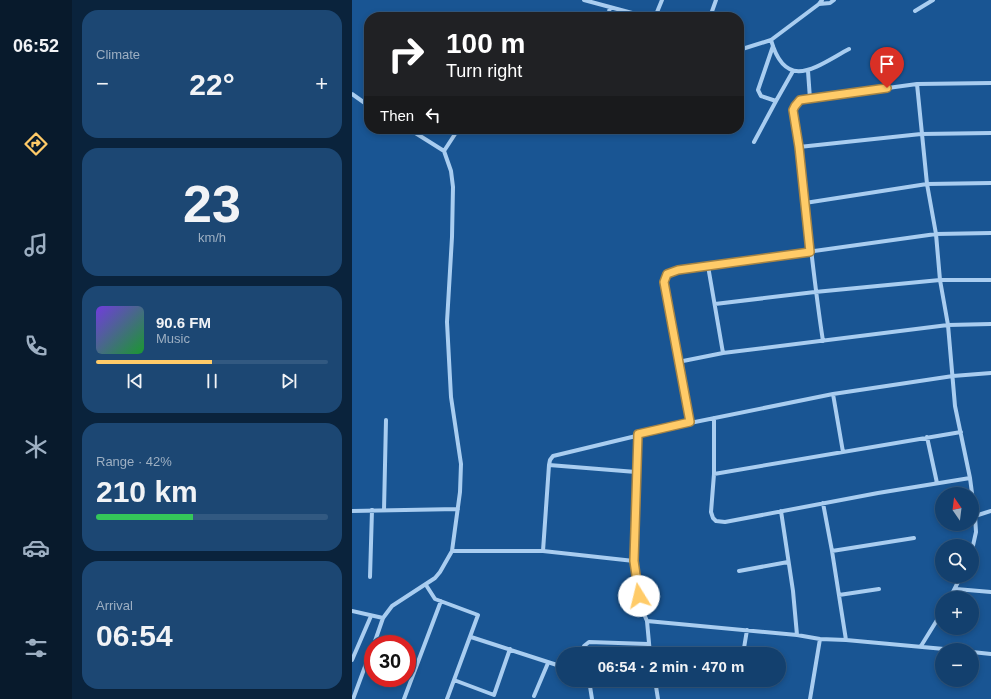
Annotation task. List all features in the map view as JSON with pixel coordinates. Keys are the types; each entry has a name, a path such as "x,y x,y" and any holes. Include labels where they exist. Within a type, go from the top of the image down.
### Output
{"street":[{"path":"584,0 629,12"},
{"path":"657,12 662,0"},
{"path":"712,12 716,0"},
{"path":"744,48 771,40 819,4 822,0"},
{"path":"819,4 830,3 834,0"},
{"path":"915,11 933,0"},
{"path":"609,12 610,7"},
{"path":"771,40 781,62 793,71 800,72 808,71 849,49"},
{"path":"773,46 758,90 761,96 776,101"},
{"path":"754,142 793,71"},
{"path":"808,71 810,99"},
{"path":"823,341 815,292 799,147 793,110 795,106 800,100 917,84 991,83"},
{"path":"917,84 927,184 936,234 940,280 948,324 955,406 971,487"},
{"path":"352,94 364,102"},
{"path":"799,147 922,134 991,133"},
{"path":"377,635 383,618 392,606 426,585 440,572 452,551 460,492 461,464 451,397 447,322 452,237 453,187 451,171 444,151 417,134"},
{"path":"444,151 455,134"},
{"path":"805,203 927,184 991,183"},
{"path":"690,422 664,282 667,274 678,270 936,234 991,233"},
{"path":"708,266 723,354"},
{"path":"715,304 815,292 940,280 991,280"},
{"path":"678,362 723,354 948,324 991,324"},
{"path":"543,551 549,465 553,456 690,422 833,394 953,376 991,373"},
{"path":"833,394 843,452"},
{"path":"714,418 714,474 711,512 716,522 724,522 823,503 970,478"},
{"path":"384,510 386,420"},
{"path":"714,474 961,432"},
{"path":"638,434 634,561 641,607 647,621 649,647"},
{"path":"927,437 937,483"},
{"path":"549,465 636,472"},
{"path":"823,503 846,640"},
{"path":"352,511 458,509"},
{"path":"370,576 372,510"},
{"path":"782,511 793,591 797,635"},
{"path":"979,515 991,511"},
{"path":"832,551 914,538"},
{"path":"452,551 543,551 634,561"},
{"path":"739,571 788,562"},
{"path":"958,583 956,589 991,592"},
{"path":"426,585 435,599 478,615 447,699"},
{"path":"839,595 879,589"},
{"path":"404,699 441,601"},
{"path":"352,611 383,618"},
{"path":"352,660 371,616"},
{"path":"647,621 797,635 820,639 935,648"},
{"path":"921,646 935,623"},
{"path":"744,647 747,630"},
{"path":"471,636 556,665"},
{"path":"810,699 820,639"},
{"path":"584,647 589,642 648,644"},
{"path":"454,680 494,695 510,650"},
{"path":"979,653 991,654"},
{"path":"534,696 548,663"},
{"path":"353,699 364,669"},
{"path":"590,687 592,699"},
{"path":"657,687 660,699"}],"route":[{"path":"639,596 636,586 634,561 638,434 690,422 664,282 667,274 678,270 810,252 799,147 793,110 800,100 887,88"}]}
